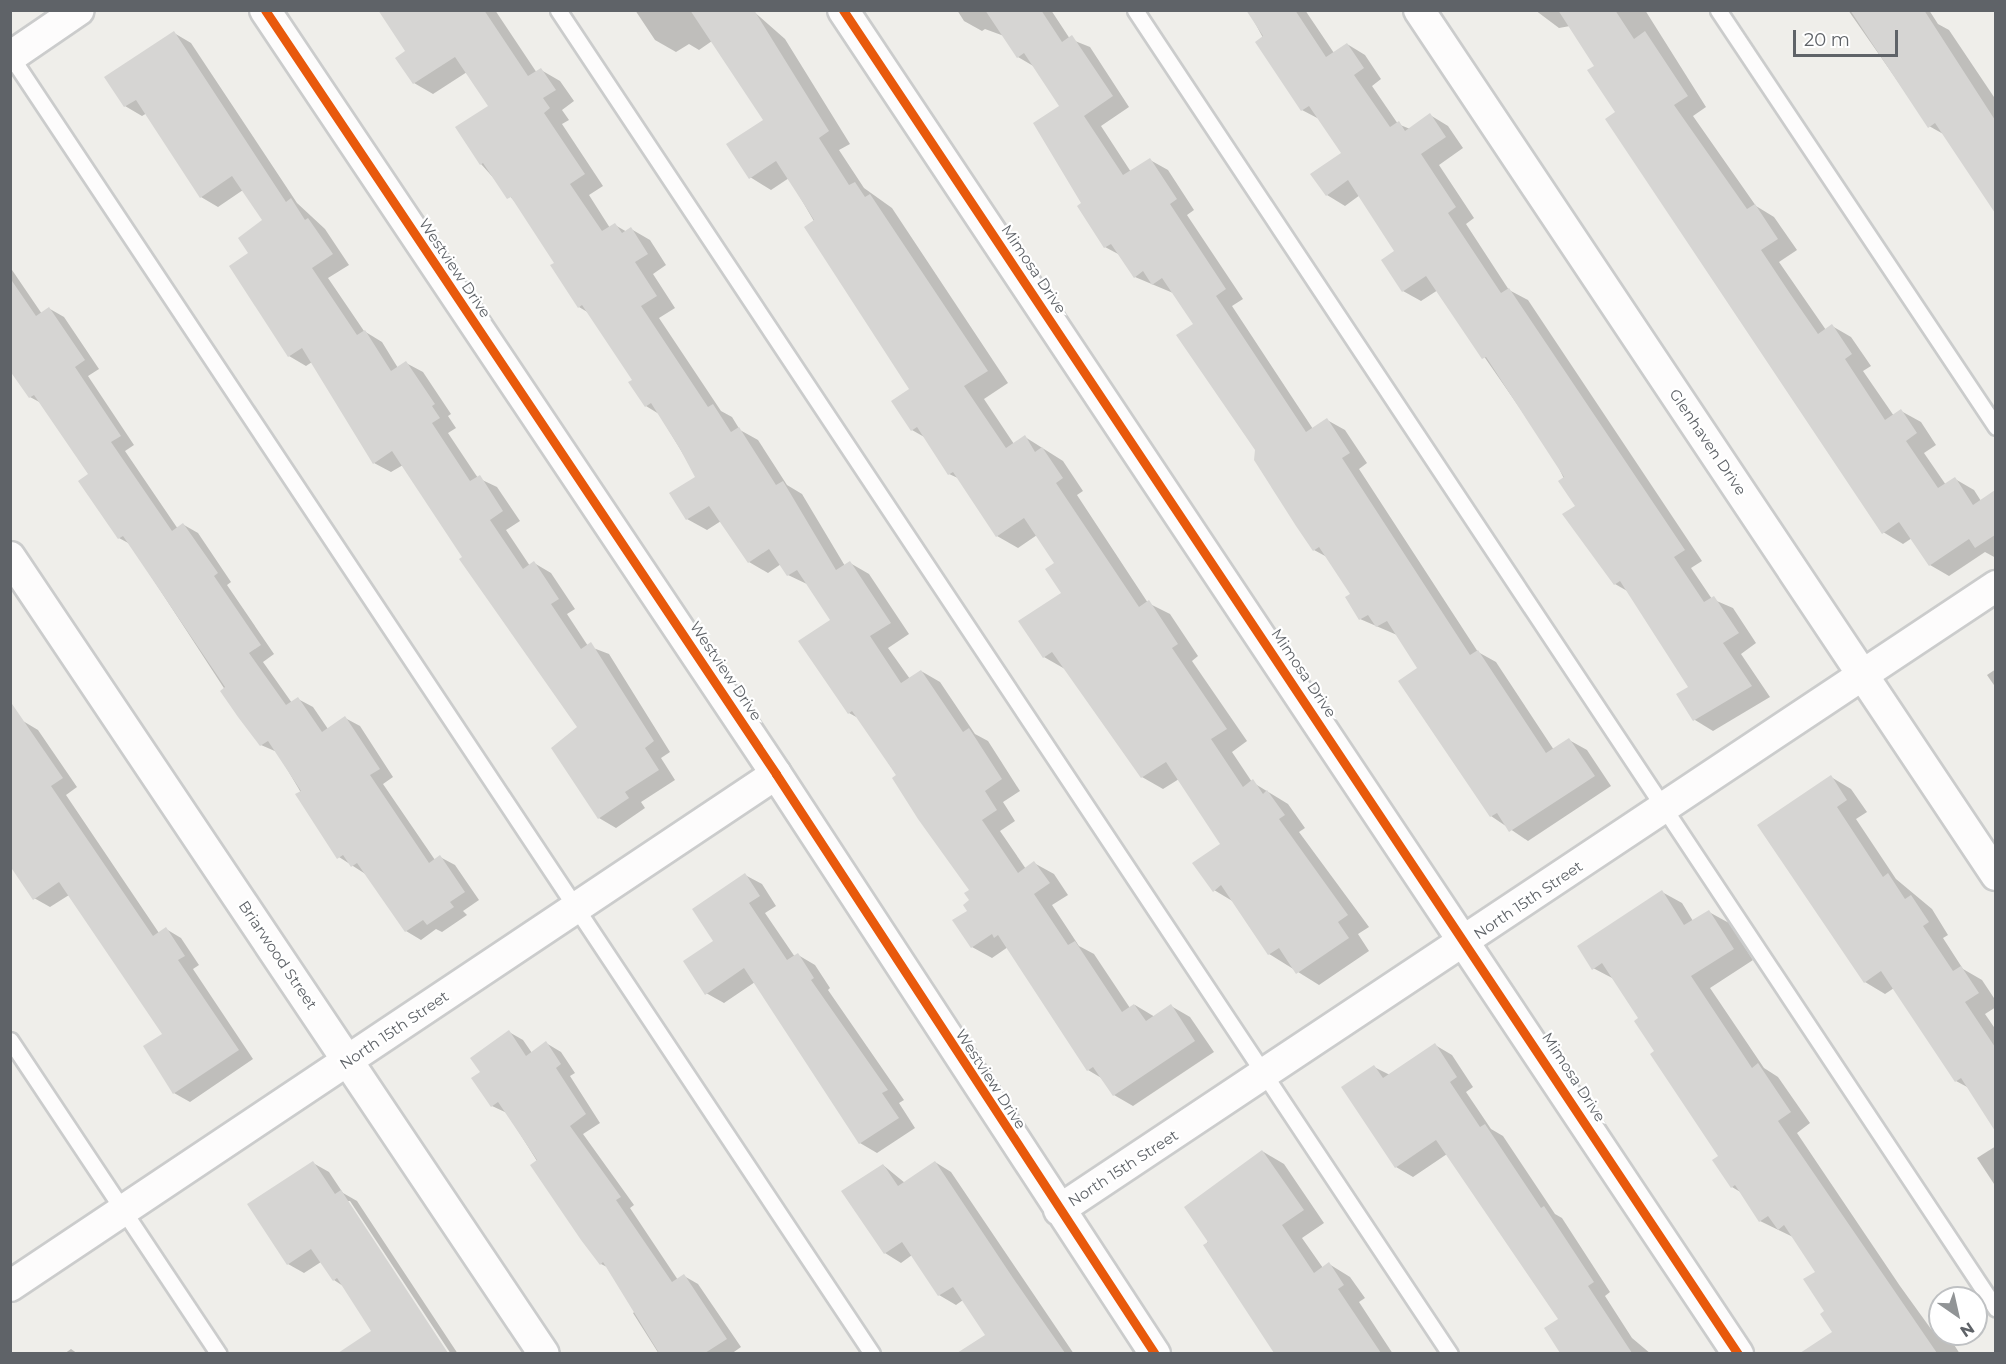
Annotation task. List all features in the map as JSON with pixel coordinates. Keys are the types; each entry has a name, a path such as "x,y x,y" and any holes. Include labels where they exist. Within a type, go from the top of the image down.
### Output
{"street":[{"path":"11,56 80,10"},
{"name":"Westview Drive","path":"265,10 776,774 1059,1210 1155,1353"},
{"name":"Mimosa Drive","path":"843,10 1738,1353"},
{"name":"Glenhaven Drive","path":"1419,10 1995,874"},
{"name":"Briarwood Street","path":"10,557 544,1353"},
{"name":"North 15th Street","path":"1059,1210 1466,942 1995,586"},
{"name":"North 15th Street","path":"10,1286 776,774"}],"lane":[{"path":"558,10 1450,1353"},
{"path":"1134,10 1995,1309"},
{"path":"1718,10 1995,427"},
{"path":"11,56 872,1353"},
{"path":"10,1040 219,1353"}],"building":[{"path":"378,10 484,10 528,76 541,68 556,90 543,98 550,108 544,113 585,174 570,184 602,231 615,223 622,233 631,227 648,254 635,262 657,296 641,306 708,407 713,404 731,432 739,427 776,485 783,481 836,570 850,561 891,623 870,636 901,683 921,670 963,732 969,728 1002,779 985,791 997,810 982,820 1018,873 1034,861 1050,883 1034,894 1068,945 1075,941 1122,1012 1134,1004 1146,1021 1171,1004 1195,1041 1113,1096 1093,1067 1087,1071 998,935 994,938 992,934 971,948 952,920 967,911 963,905 969,900 964,893 969,890 918,819 892,778 896,775 852,711 848,714 798,641 830,620 797,570 787,576 769,549 748,563 709,506 686,520 669,493 695,477 680,449 651,403 645,407 628,382 632,380 582,305 578,308 550,265 554,263 511,197 507,199 483,163 480,165 455,127 488,106 455,57 413,84 395,58 405,51"},
{"path":"690,10 754,10 829,131 819,138 849,185 855,182 865,197 870,194 988,371 964,386 1006,448 1025,435 1035,452 1042,447 1063,478 1056,483 1139,607 1149,600 1178,644 1172,648 1227,729 1211,739 1243,787 1253,779 1263,794 1267,790 1285,815 1279,819 1348,915 1338,922 1349,938 1296,974 1279,948 1268,955 1221,885 1213,892 1192,863 1220,844 1166,762 1141,778 1052,652 1043,658 1018,621 1061,593 1045,569 1054,563 1024,518 996,537 953,472 948,475 917,427 911,431 891,401 909,389 804,227 814,220 809,212 776,161 749,179 726,144 763,120"},
{"path":"985,10 1041,10 1062,42 1072,35 1113,96 1084,116 1123,175 1150,158 1177,199 1170,204 1226,289 1216,296 1306,432 1327,418 1350,453 1342,458 1470,655 1478,650 1546,753 1569,738 1595,776 1509,832 1497,813 1490,817 1398,681 1417,668 1387,621 1376,627 1368,615 1359,620 1345,597 1350,594 1319,547 1313,551 1296,526 1254,460 1255,450 1176,335 1193,324 1162,278 1152,285 1143,271 1134,278 1111,244 1104,248 1077,206 1081,203 1033,123 1059,106 1024,53 1017,58"},
{"path":"1246,10 1295,10 1326,57 1347,43 1364,68 1354,75 1390,127 1399,121 1405,131 1430,113 1446,137 1421,154 1456,207 1448,213 1501,293 1509,288 1685,550 1674,557 1704,602 1714,596 1739,633 1723,643 1752,686 1693,721 1676,694 1688,687 1620,581 1614,585 1562,514 1575,506 1558,481 1564,477 1486,357 1482,359 1426,276 1402,292 1381,260 1394,251 1348,180 1326,196 1310,174 1341,153 1309,106 1301,111 1255,42 1263,36"},
{"path":"1558,10 1615,10 1634,39 1645,31 1688,96 1674,105 1747,209 1755,204 1778,239 1761,250 1818,334 1832,324 1852,354 1845,359 1885,420 1901,409 1917,433 1906,441 1938,488 1955,477 1973,505 1995,490 1995,535 1975,548 1969,539 1929,566 1899,522 1882,534 1605,119 1615,112 1587,70 1594,66"},
{"path":"1850,10 1924,10 1995,120 1995,213 1935,123 1928,128"},
{"path":"174,31 286,202 291,198 305,220 308,218 333,254 312,268 357,335 365,330 391,371 406,361 435,404 432,406 440,418 432,423 470,481 480,475 503,511 490,520 523,569 534,561 559,599 551,604 581,649 591,642 654,741 645,748 659,770 625,792 629,798 598,819 551,748 577,727 459,559 462,557 392,451 373,464 302,348 288,357 229,266 248,253 238,238 262,220 232,176 200,198 136,100 124,107 104,77"},
{"path":"10,278 36,316 49,307 85,360 75,367 121,436 111,442 172,531 183,523 218,573 214,576 261,645 249,653 286,705 298,697 322,732 345,716 380,769 370,775 429,863 440,855 465,892 450,902 454,907 427,925 423,920 405,932 357,863 351,867 343,855 337,859 295,794 301,791 268,741 260,746 238,717 220,691 225,687 123,536 118,539 78,481 88,474 34,395 29,398 10,371"},
{"path":"10,701 63,778 51,786 153,936 166,927 185,956 178,960 239,1050 173,1094 143,1046 162,1034 59,882 33,900 10,866"},
{"path":"1831,775 1847,800 1837,807 1883,877 1888,873 1905,899 1911,895 1929,922 1923,926 1953,971 1961,966 1979,993 1965,1002 1995,1047 1995,1131 1961,1078 1955,1082 1881,971 1864,983 1757,825"},
{"path":"745,873 760,896 749,903 787,960 798,953 814,978 811,980 888,1090 882,1093 899,1118 859,1144 744,968 705,995 683,961 713,941 692,909"},
{"path":"1662,890 1684,925 1709,910 1734,949 1691,976 1752,1068 1758,1063 1791,1112 1778,1121 1928,1340 1928,1346 1932,1346 1937,1353 1800,1353 1832,1332 1820,1314 1824,1311 1803,1279 1815,1272 1784,1225 1778,1230 1768,1216 1759,1222 1735,1185 1731,1188 1712,1160 1718,1156 1650,1054 1654,1051 1634,1021 1638,1018 1602,963 1592,970 1577,946"},
{"path":"509,1030 526,1056 546,1041 561,1064 556,1068 586,1114 570,1126 621,1197 616,1200 672,1282 684,1274 727,1339 705,1353 659,1353 603,1262 600,1265 581,1240 530,1165 537,1160 498,1102 491,1107 471,1078 480,1072 470,1058"},
{"path":"1435,1043 1457,1077 1450,1082 1480,1127 1485,1124 1541,1208 1544,1206 1594,1282 1588,1286 1632,1353 1560,1353 1544,1328 1558,1319 1436,1140 1395,1168 1341,1087 1374,1065 1383,1078"},
{"path":"1262,1150 1304,1210 1282,1225 1314,1273 1329,1262 1344,1285 1338,1289 1381,1353 1274,1353 1203,1245 1208,1242 1184,1207"},
{"path":"313,1161 335,1194 341,1190 448,1353 338,1353 371,1331 337,1278 333,1281 311,1249 287,1265 247,1204"},
{"path":"935,1161 1065,1353 957,1353 985,1335 953,1287 938,1296 902,1242 884,1254 841,1191 883,1164 898,1186"}],"cycle path":[{"path":"265,10 776,774 1155,1354"},
{"path":"843,10 1738,1354"}]}
